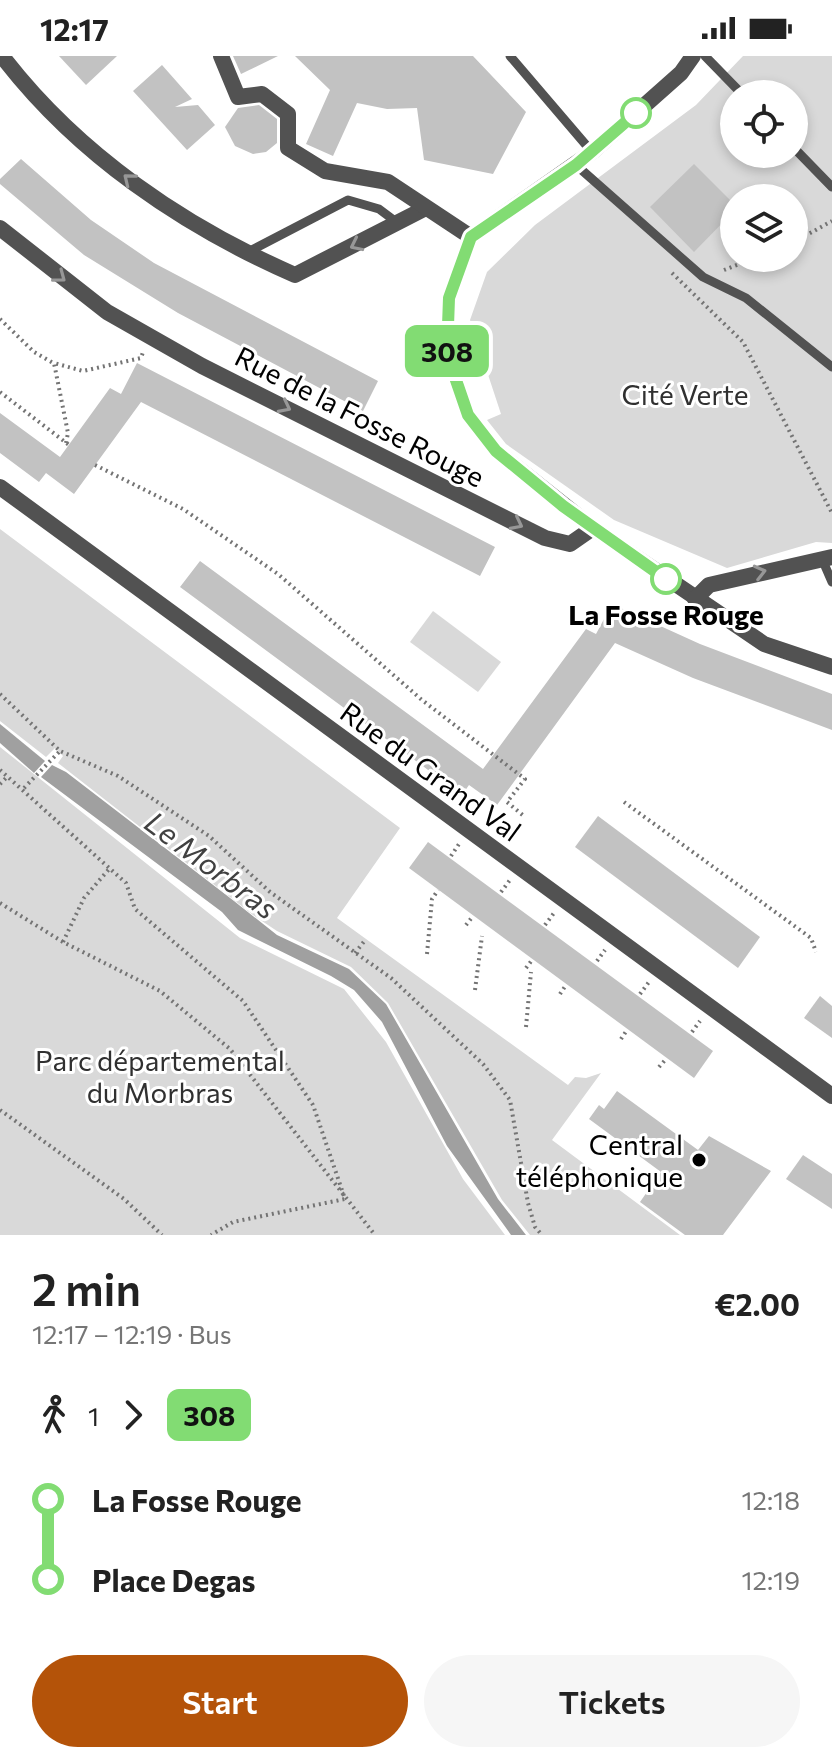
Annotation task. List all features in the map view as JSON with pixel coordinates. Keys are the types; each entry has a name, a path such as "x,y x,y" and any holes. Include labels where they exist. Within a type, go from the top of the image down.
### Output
{"street":[{"path":"2,56 32,94 164,207 246,253 295,275 424,209"},
{"path":"221,56 238,97 262,94 288,114 288,148 325,171 388,182 424,209 471,237"},
{"path":"693,56 681,73 592,152 471,237 449,298 447,354 468,415 496,451 593,528 764,644 832,667"},
{"name":"Rue de la Fosse Rouge","path":"0,228 107,312 149,336 545,538 570,544 593,528"},
{"name":"Rue du Grand Val","path":"0,487 832,1096"},
{"path":"695,599 709,585 827,558"}],"lane":[{"path":"510,56 592,152"},
{"path":"705,56 728,80"},
{"path":"808,162 832,187"},
{"path":"576,165 703,277 746,298 832,367"},
{"path":"246,253 348,200 379,209 399,224"},
{"path":"827,558 832,582"}],"path":[{"path":"808,234 832,221"},
{"path":"665,261 688,291 743,342 832,513"},
{"path":"703,277 720,271"},
{"path":"0,319 34,352 54,363 83,371 141,358 149,336"},
{"path":"0,392 67,444 68,433 54,363"},
{"path":"95,465 183,509 278,574 422,700 525,779 507,802 525,817"},
{"path":"0,694 60,751 118,776 209,836 270,892 391,978 483,1064 510,1100 528,1203 535,1227 542,1235"},
{"path":"24,788 60,751"},
{"path":"0,770 24,788 126,883 135,909 243,1001 313,1105 345,1199"},
{"path":"0,784 8,776"},
{"path":"624,802 811,938 816,952"},
{"path":"451,856 461,842"},
{"path":"63,942 84,898 110,868"},
{"path":"501,892 512,878"},
{"path":"427,954 432,899 438,890"},
{"path":"0,903 63,942 160,991 230,1049 366,1228 375,1235"},
{"path":"545,925 556,911"},
{"path":"466,925 473,916"},
{"path":"475,990 482,936"},
{"path":"355,953 366,939"},
{"path":"597,961 607,948"},
{"path":"526,968 532,960"},
{"path":"526,1027 531,972"},
{"path":"640,994 651,980"},
{"path":"560,994 566,985"},
{"path":"692,1032 702,1018"},
{"path":"621,1039 627,1030"},
{"path":"659,1067 666,1059"},
{"path":"0,1110 124,1199 162,1235"},
{"path":"211,1235 233,1222 345,1199"},
{"path":"366,1228 368,1235"}],"green space":[{"name":"Cité Verte","path":"743,56 832,56 832,543 816,542 727,568 614,520 506,444 487,420 501,414 470,320 487,272 535,225 696,105"},
{"path":"0,529 400,828 337,918 568,1085 575,1077 586,1078 601,1073 552,1140 680,1235 530,1235 502,1200 388,1003 351,967 277,931 253,915 58,763 63,756 55,748 46,757 0,721"},
{"path":"433,611 501,662 478,692 410,642"},
{"name":"Parc départemental du Morbras","path":"0,747 240,938 344,989 386,1042 463,1179 505,1235 0,1235"}],"shaded area":[{"path":"0,724 45,761 34,773 0,743"},
{"path":"52,765 66,772 277,935 349,969 386,1004 498,1199 526,1235 511,1235 447,1146 382,1022 354,990 238,930 222,912 41,777"}],"building":[{"path":"59,56 117,56 86,85"},
{"path":"233,56 278,56 241,74"},
{"path":"295,56 473,56 526,112 493,174 424,160 417,108 387,109 357,103 333,156 306,144 330,90"},
{"path":"162,65 192,99 175,107 198,105 215,125 187,150 133,91"},
{"path":"259,105 277,119 277,143 266,152 253,154 235,146 225,127 238,108"},
{"path":"21,159 91,220 154,263 378,381 363,411 178,313 84,255 0,184 0,179"},
{"path":"694,164 720,190 720,225 694,252 650,207"},
{"path":"137,363 495,547 480,576 141,402 74,494 46,473 39,482 0,453 0,413 60,457 110,388 121,394"},
{"path":"200,561 483,769 586,629 596,634 612,604 700,644 832,694 832,730 693,678 615,643 497,805 469,785 462,795 180,587"},
{"path":"598,816 760,937 738,968 575,847"},
{"path":"428,842 713,1051 694,1078 409,868"},
{"path":"820,996 832,1006 832,1038 804,1018"},
{"name":"Central téléphonique","path":"617,1091 698,1150 709,1136 771,1171 723,1235 685,1235 640,1202 661,1172 589,1119 599,1105 604,1109"},
{"path":"803,1155 832,1174 832,1209 786,1179"}],"bus line":[{"name":"308","path":"636,113 576,165 471,237 449,298 447,354 468,415 496,451 563,506 666,579"}],"place":[{"name":"La Fosse Rouge","path":"666,579"},
{"name":"Central téléphonique","path":"699,1160"}],"water label":[{"name":"Le Morbras","path":"212,864"}]}
